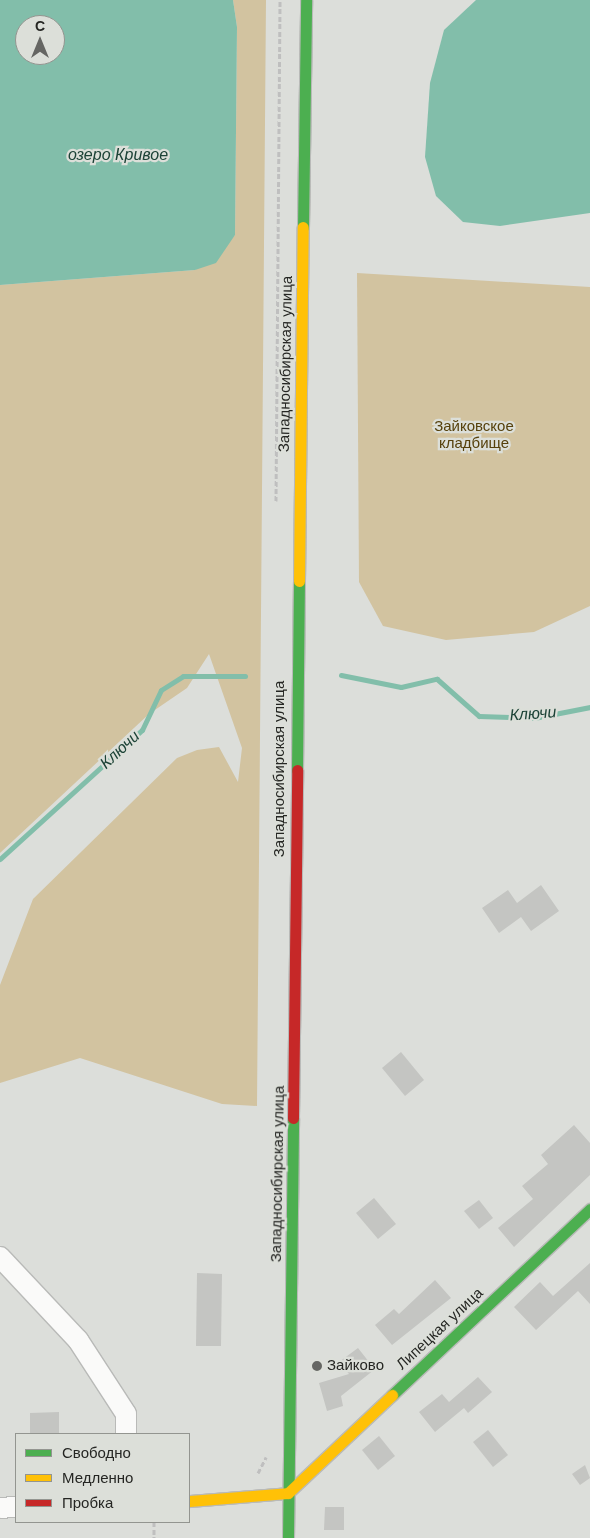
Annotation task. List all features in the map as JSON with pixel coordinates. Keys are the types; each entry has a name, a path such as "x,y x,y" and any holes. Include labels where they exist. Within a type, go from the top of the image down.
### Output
{"main road":[{"name":"Западносибирская улица","path":"288,1538 306,0"},
{"name":"Липецкая улица","path":"288,1493 590,1209"},
{"path":"190,1501 288,1493"}],"street":[{"path":"0,1257 78,1340 126,1414 126,1433"},
{"path":"0,1508 15,1507"}],"path":[{"path":"154,1523 154,1538"}],"green space":[{"path":"233,0 266,0 257,1106 222,1104 80,1058 0,1083 0,985 33,899 177,758 197,750 219,747 238,782 242,748 209,654 187,688 149,714 0,853 0,285 195,270 235,235 237,27"},
{"name":"Зайковское кладбище","path":"357,273 590,287 590,606 534,632 446,640 383,626 359,582"}],"water":[{"name":"озеро Кривое","path":"0,0 233,0 237,27 235,235 216,263 195,270 0,285"},
{"path":"476,0 590,0 590,213 500,226 463,222 436,196 425,157 430,83 444,30"}],"building":[{"path":"541,885 559,911 531,931 521,917 499,933 482,908 508,890 517,903"},
{"path":"401,1052 424,1080 405,1096 382,1068"},
{"path":"574,1125 590,1143 590,1175 514,1247 498,1228 533,1199 522,1186 548,1164 541,1155"},
{"path":"374,1198 396,1224 378,1239 356,1213"},
{"path":"479,1200 493,1218 479,1229 464,1211"},
{"path":"590,1263 590,1304 578,1291 536,1330 514,1307 540,1282 553,1296"},
{"path":"197,1273 222,1274 221,1346 196,1346"},
{"path":"435,1280 451,1298 392,1345 375,1325 394,1309 399,1314"},
{"path":"358,1348 373,1367 379,1366 341,1396 343,1406 327,1411 319,1383 349,1374 339,1362"},
{"path":"478,1377 492,1392 468,1413 464,1408 435,1432 419,1412 442,1394 449,1402"},
{"path":"59,1412 59,1433 30,1433 30,1413"},
{"path":"488,1430 508,1455 493,1467 473,1442"},
{"path":"379,1436 395,1456 378,1470 362,1450"},
{"path":"585,1465 590,1478 580,1485 572,1474"},
{"path":"325,1507 344,1507 344,1530 324,1530"}],"waterway":[{"name":"Ключи","path":"341,675 401,687 437,679 479,716 534,718 590,707"},
{"name":"Ключи","path":"0,859 142,730 161,690 183,676 245,676"}],"traffic: fast":[{"path":"303,227 306,0"},
{"path":"297,770 299,581"},
{"path":"288,1538 293,1118"},
{"path":"392,1395 590,1209"}],"traffic: slow":[{"path":"299,581 303,227"},
{"path":"190,1501 288,1493 392,1395"}],"traffic: jam":[{"path":"293,1118 297,770"}],"place":[{"name":"Зайково","path":"317,1366"}]}
